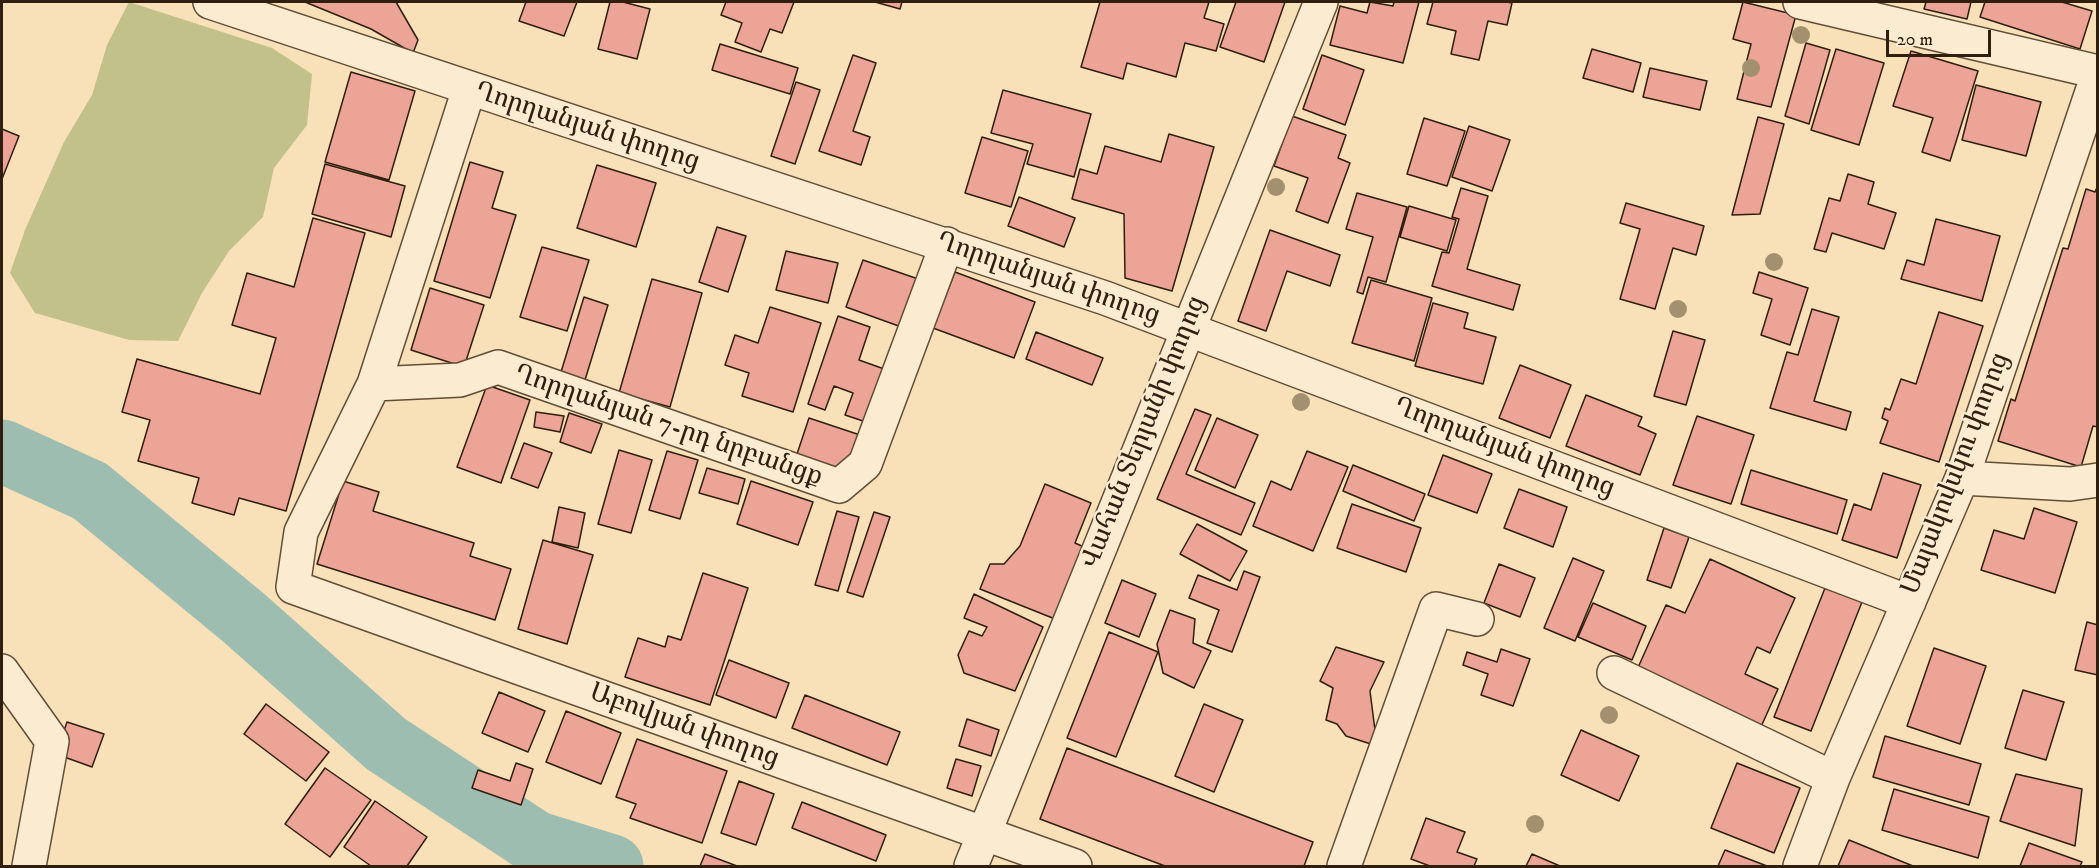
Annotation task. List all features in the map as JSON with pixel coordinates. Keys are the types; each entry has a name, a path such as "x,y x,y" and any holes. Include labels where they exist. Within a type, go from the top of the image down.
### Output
{"street":[{"name":"Ղորղանյան փողոց","path":"210,2 1105,298 1909,602"},
{"name":"Վահան Տերյանի փողոց","path":"971,867 1186,329 1321,2"},
{"path":"1800,2 2097,73"},
{"name":"Մայակովսկու փողոց","path":"1800,867 1833,778 1962,478 2097,73"},
{"path":"374,384 469,89"},
{"name":"Ղորղանյան 7-րդ նրբանցք","path":"374,384 460,380 498,367 839,486 865,464 947,244"},
{"name":"Աբովյան փողոց","path":"374,384 301,532 292,586 1076,867"},
{"path":"1962,478 2070,484 2097,480"},
{"path":"1344,867 1436,609 1477,619"},
{"path":"2,671 52,741 29,867"},
{"path":"1614,673 1833,778"}],"shaded area":[{"path":"129,2 272,48 312,74 307,125 274,168 263,217 229,251 202,293 178,341 129,340 35,313 10,273 25,230 64,142 92,95 107,45"}],"building":[{"path":"305,2 396,2 418,40 413,53 371,29"},
{"path":"526,2 577,2 564,36 519,21"},
{"path":"610,2 623,2 650,9 637,59 598,49"},
{"path":"726,2 794,2 782,33 770,29 761,52 735,42 742,23 721,15"},
{"path":"875,2 902,2 900,9"},
{"path":"1100,2 1209,2 1204,18 1224,24 1216,51 1185,43 1176,77 1127,63 1123,79 1081,67"},
{"path":"1236,2 1285,2 1264,62 1220,47"},
{"path":"1370,2 1393,6 1394,2 1419,2 1403,63 1330,45 1340,6 1367,13"},
{"path":"1433,2 1512,3 1507,25 1488,21 1479,60 1451,54 1456,31 1427,24"},
{"path":"1743,2 1796,15 1771,107 1737,99 1751,44 1733,39"},
{"path":"1926,2 1971,2 1967,19 1924,9"},
{"path":"1985,2 2062,2 2092,11 2080,49 1980,17"},
{"path":"1806,43 1830,50 1809,124 1785,116"},
{"path":"720,44 798,68 790,94 712,70"},
{"path":"1592,49 1641,63 1633,92 1583,78"},
{"path":"1836,49 1884,63 1859,145 1811,130"},
{"path":"1911,51 1978,71 1950,161 1922,152 1933,118 1893,106"},
{"path":"853,55 876,63 853,131 870,137 861,165 819,151"},
{"path":"1322,55 1364,70 1345,125 1303,109"},
{"path":"1650,68 1707,81 1700,110 1643,97"},
{"path":"351,72 415,91 389,180 325,162"},
{"path":"796,82 820,90 795,164 771,156"},
{"path":"1976,85 2041,102 2026,156 1962,140"},
{"path":"1003,90 1091,114 1074,177 1027,164 1033,144 991,133"},
{"path":"1292,116 1346,135 1338,158 1350,163 1328,223 1296,211 1308,178 1274,166"},
{"path":"1758,117 1784,124 1760,214 1732,215"},
{"path":"1424,118 1465,131 1447,186 1407,174"},
{"path":"1469,126 1510,140 1492,191 1452,177"},
{"path":"2,129 19,136 2,179"},
{"path":"1169,134 1214,147 1172,291 1125,278 1124,214 1072,199 1080,169 1097,174 1105,146 1161,162"},
{"path":"982,137 1028,151 1011,207 965,193"},
{"path":"470,162 503,172 492,208 516,215 490,298 434,281"},
{"path":"325,164 405,186 391,237 312,214"},
{"path":"597,165 656,183 636,247 577,228"},
{"path":"1848,174 1874,182 1868,204 1896,213 1884,249 1832,233 1826,252 1814,249 1829,198 1840,201"},
{"path":"2098,185 2098,427 2093,426 2081,467 1998,441 2011,399 2015,401 2063,248 2068,249 2086,189 2095,192"},
{"path":"1461,188 1488,196 1467,269 1520,285 1513,310 1432,286 1442,252 1449,253 1459,219 1452,217"},
{"path":"1357,193 1407,207 1386,282 1368,277 1363,294 1357,292 1373,237 1346,229"},
{"path":"1019,197 1075,218 1064,247 1008,226"},
{"path":"1626,203 1704,226 1696,255 1673,248 1655,309 1620,299 1640,229 1620,223"},
{"path":"1409,206 1456,220 1447,251 1400,237"},
{"path":"313,218 365,233 286,511 239,498 234,515 192,503 199,478 138,461 150,420 122,412 137,359 260,394 276,338 232,325 247,273 294,287"},
{"path":"1936,219 2000,236 1982,301 1901,279 1907,260 1924,265"},
{"path":"717,227 746,236 728,292 699,282"},
{"path":"1270,230 1340,255 1330,286 1287,271 1266,331 1238,321"},
{"path":"542,247 589,260 567,331 520,317"},
{"path":"786,251 838,263 828,303 776,290"},
{"path":"863,260 924,281 907,329 846,307"},
{"path":"955,272 1035,302 1014,358 933,328"},
{"path":"1759,272 1808,288 1790,345 1761,335 1772,299 1753,293"},
{"path":"652,279 702,293 670,407 619,393"},
{"path":"1371,280 1432,298 1414,361 1352,343"},
{"path":"430,288 484,305 464,367 411,350"},
{"path":"584,297 608,305 585,380 561,372"},
{"path":"1433,303 1468,313 1464,328 1496,337 1483,384 1415,366"},
{"path":"770,307 821,323 793,412 742,396 749,373 725,365 735,335 758,343"},
{"path":"1812,309 1839,317 1814,401 1851,412 1846,430 1770,408 1787,352 1798,355"},
{"path":"1939,312 1983,326 1939,462 1880,443 1888,421 1882,418 1885,408 1890,410 1901,379 1916,384"},
{"path":"838,316 870,327 859,360 887,370 869,423 845,415 853,393 834,386 825,410 808,404"},
{"path":"1673,331 1705,340 1686,405 1654,396"},
{"path":"1036,332 1103,358 1092,385 1026,359"},
{"path":"1520,365 1571,385 1550,438 1499,418"},
{"path":"487,385 530,400 501,483 457,467"},
{"path":"1586,395 1642,417 1638,426 1656,434 1640,475 1566,446"},
{"path":"1195,409 1211,415 1186,474 1255,503 1241,535 1157,499"},
{"path":"536,412 564,416 560,432 534,427"},
{"path":"569,413 602,424 591,453 560,442"},
{"path":"1697,416 1754,435 1731,504 1673,485"},
{"path":"809,418 860,435 846,474 796,457"},
{"path":"1217,418 1258,435 1235,488 1195,470"},
{"path":"524,443 552,453 538,488 511,478"},
{"path":"619,450 652,460 631,533 598,524"},
{"path":"667,451 698,460 680,519 649,510"},
{"path":"1307,451 1348,467 1313,551 1253,526 1271,481 1291,490"},
{"path":"1443,455 1492,474 1477,513 1428,495"},
{"path":"1353,465 1425,494 1414,521 1343,491"},
{"path":"707,468 745,479 738,504 699,493"},
{"path":"1751,470 1847,500 1837,534 1741,504"},
{"path":"1883,473 1921,485 1897,558 1842,540 1854,504 1871,510"},
{"path":"343,481 379,492 373,511 474,543 470,556 511,569 495,620 317,564"},
{"path":"751,481 813,502 798,545 737,524"},
{"path":"1045,484 1091,503 1075,543 1084,547 1055,619 980,589 990,564 1004,564 1020,546"},
{"path":"1519,489 1567,507 1553,547 1504,528"},
{"path":"1352,504 1421,528 1406,572 1337,548"},
{"path":"559,507 585,513 578,548 552,542"},
{"path":"2034,508 2077,522 2055,593 1981,570 1994,530 2024,539"},
{"path":"837,511 859,517 838,591 815,585"},
{"path":"874,512 890,517 863,597 847,592"},
{"path":"1197,524 1247,551 1230,581 1180,554"},
{"path":"1664,528 1689,537 1671,588 1647,580"},
{"path":"543,540 593,555 567,644 518,629"},
{"path":"1573,558 1604,571 1575,641 1544,628"},
{"path":"1710,559 1795,598 1770,653 1757,647 1745,674 1778,689 1760,729 1636,672 1666,605 1685,613"},
{"path":"1499,564 1535,578 1520,617 1484,603"},
{"path":"1244,571 1260,577 1232,652 1207,643 1219,610 1189,598 1198,575 1237,590"},
{"path":"703,573 748,588 710,705 625,677 638,638 665,647 668,636 681,640"},
{"path":"1122,580 1156,594 1139,637 1105,623"},
{"path":"1825,588 1862,602 1811,731 1774,717"},
{"path":"974,594 1043,627 1015,691 964,673 958,655 969,631 982,636 987,627 964,618"},
{"path":"1593,603 1646,626 1632,660 1578,637"},
{"path":"1170,610 1195,619 1193,643 1211,651 1194,688 1163,673 1157,644"},
{"path":"2087,622 2098,625 2098,675 2075,670"},
{"path":"1109,632 1158,652 1116,757 1067,738"},
{"path":"1336,647 1384,662 1370,691 1377,746 1346,736 1337,724 1326,720 1333,688 1320,681"},
{"path":"1934,648 1986,666 1960,744 1907,726"},
{"path":"1501,649 1530,659 1513,706 1481,695 1488,674 1463,665 1467,652 1497,662"},
{"path":"729,660 789,683 776,718 716,695"},
{"path":"2023,690 2064,702 2046,760 2005,748"},
{"path":"499,692 545,711 528,752 482,733"},
{"path":"805,695 900,732 887,765 792,728"},
{"path":"266,704 329,752 306,781 244,734"},
{"path":"1204,704 1243,720 1214,792 1175,776"},
{"path":"566,711 621,733 601,784 546,762"},
{"path":"967,719 999,730 991,756 959,746"},
{"path":"67,722 104,734 92,767 56,754"},
{"path":"1581,730 1639,756 1619,801 1561,775"},
{"path":"1885,736 1981,764 1969,805 1873,777"},
{"path":"637,739 727,771 702,843 630,818 636,804 616,797"},
{"path":"1067,748 1313,842 1304,866 1165,866 1040,819"},
{"path":"956,759 981,766 972,796 947,788"},
{"path":"516,763 533,769 521,805 472,788 478,770 510,781"},
{"path":"1737,763 1800,788 1774,853 1711,828"},
{"path":"325,768 371,800 330,857 285,824"},
{"path":"2016,774 2082,789 2075,846 2000,821"},
{"path":"739,781 774,794 756,845 721,833"},
{"path":"1894,789 1989,817 1978,858 1882,830"},
{"path":"375,801 427,837 407,866 371,866 344,847"},
{"path":"802,802 886,835 876,861 792,828"},
{"path":"1426,818 1465,832 1457,852 1477,859 1474,866 1430,866 1411,859"},
{"path":"1849,840 1913,866 1838,866"},
{"path":"2029,843 2082,862 2080,866 2020,866"},
{"path":"1725,850 1767,866 1718,866"},
{"path":"705,854 737,866 700,866"},
{"path":"1532,854 1560,866 1526,866"}],"waterway":[{"path":"2,451 90,491 244,618 386,744 535,842 612,866"}]}
